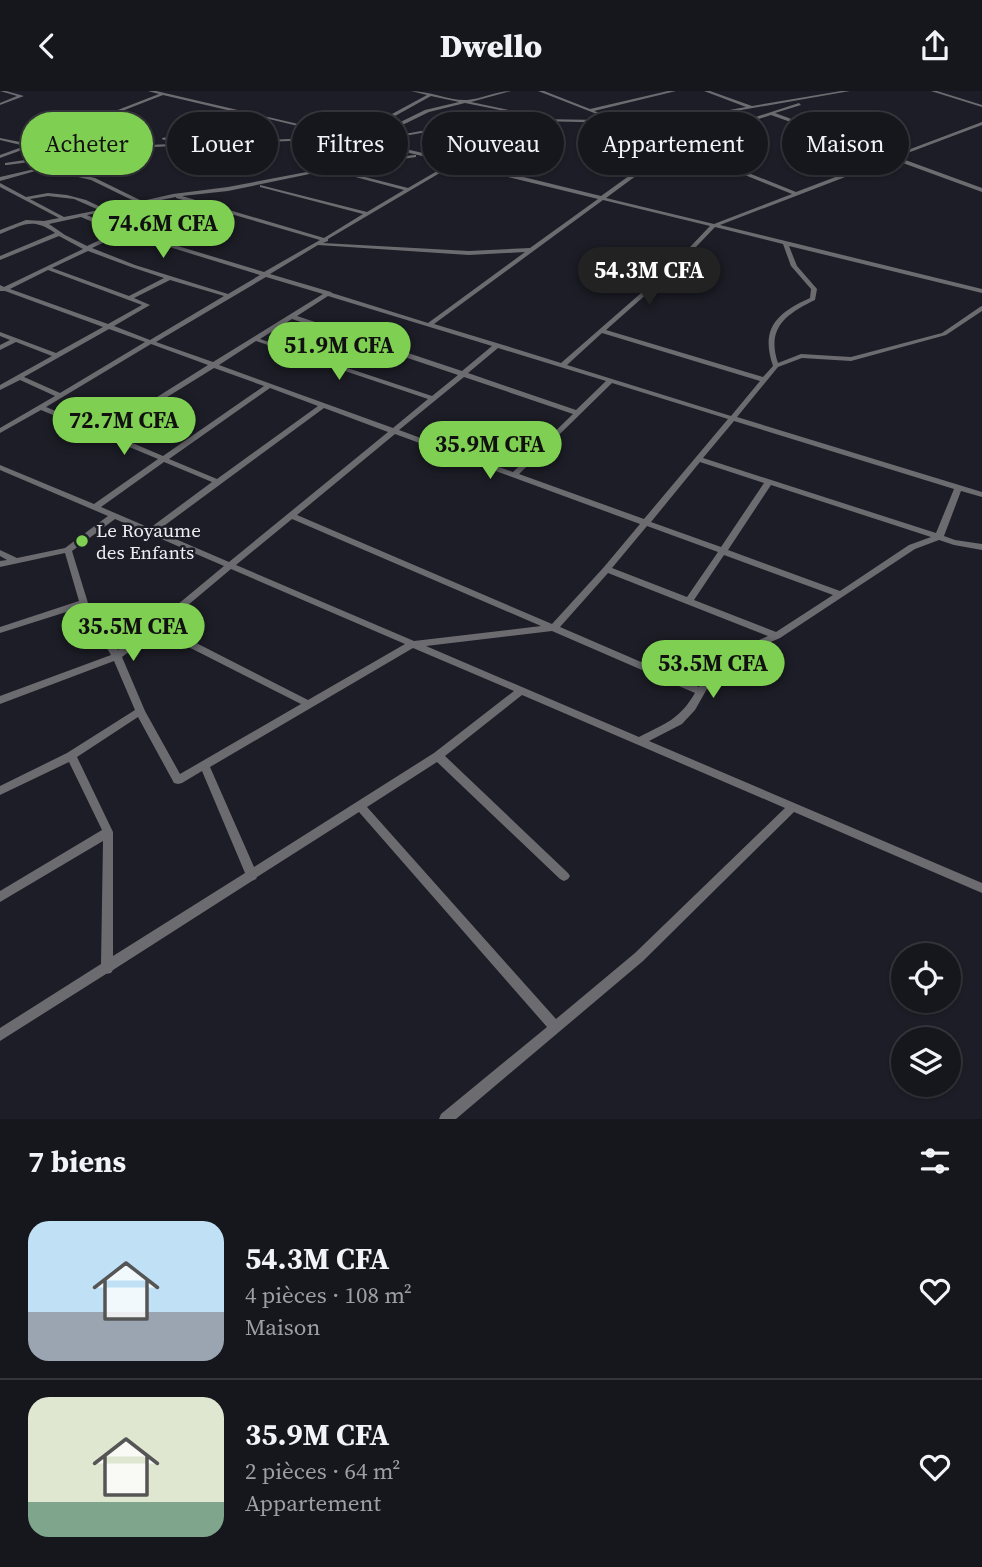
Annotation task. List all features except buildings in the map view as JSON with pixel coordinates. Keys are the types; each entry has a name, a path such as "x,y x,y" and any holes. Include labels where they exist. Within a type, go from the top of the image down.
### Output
{"street":[{"path":"0,104 22,96 1,91"},
{"path":"150,91 236,112"},
{"path":"117,112 171,91"},
{"path":"413,91 513,112"},
{"path":"399,112 438,91"},
{"path":"408,120 427,111 509,91"},
{"path":"540,91 594,112"},
{"path":"589,110 674,91"},
{"path":"706,91 782,118"},
{"path":"769,113 841,91"},
{"path":"723,112 848,91"},
{"path":"933,91 982,106"},
{"path":"909,151 982,123"},
{"path":"0,139 21,144"},
{"path":"153,144 292,139"},
{"path":"9,177 3,156 21,149"},
{"path":"408,153 420,156"},
{"path":"408,158 420,156"},
{"path":"7,164 21,163"},
{"path":"909,164 982,190"},
{"path":"0,179 21,174"},
{"path":"75,175 93,179 140,202"},
{"path":"0,232 26,222 44,223 173,195 304,175"},
{"path":"350,175 410,190"},
{"path":"0,431 435,175"},
{"path":"499,175 982,291"},
{"path":"430,324 636,175"},
{"path":"749,175 796,194"},
{"path":"563,365 674,267 713,226 846,175"},
{"path":"257,184 369,214"},
{"path":"0,185 64,219"},
{"path":"28,198 42,194 67,195 104,210"},
{"path":"173,195 323,242 469,253 534,250"},
{"path":"82,215 100,223 982,495"},
{"path":"44,223 58,234 87,249 230,296"},
{"path":"2,289 126,230"},
{"path":"0,258 58,234"},
{"path":"776,366 769,351 774,325 797,305 813,299 814,289 794,266 786,244"},
{"path":"0,388 147,305 47,268"},
{"path":"130,298 170,277"},
{"path":"2,289 840,594"},
{"path":"104,433 329,293"},
{"path":"68,550 85,603 117,656 140,711 178,780 413,644 554,628 646,523 776,366 801,356 851,359 944,334 982,308"},
{"path":"291,316 578,413"},
{"path":"601,331 764,380"},
{"path":"0,334 57,356"},
{"path":"255,339 433,399"},
{"path":"0,348 15,340"},
{"path":"0,700 117,656 157,627 498,345"},
{"path":"19,377 61,396"},
{"path":"514,475 611,380"},
{"path":"94,507 268,386"},
{"path":"150,531 323,405"},
{"path":"41,407 218,482"},
{"path":"698,459 939,537 982,547"},
{"path":"0,467 982,888"},
{"path":"689,601 769,482"},
{"path":"639,741 679,721 692,707 713,671 749,648 778,636 912,547 939,537 958,488"},
{"path":"0,564 68,550 114,516"},
{"path":"292,516 700,691"},
{"path":"0,553 16,561"},
{"path":"607,569 778,636"},
{"path":"0,630 85,603"},
{"path":"157,627 308,704"},
{"path":"0,1035 438,756 521,691"},
{"path":"0,791 71,756 140,711"},
{"path":"71,756 108,832 107,969"},
{"path":"438,756 564,876"},
{"path":"204,765 252,876"},
{"path":"360,806 555,1027"},
{"path":"446,1119 639,957 793,807"},
{"path":"0,898 108,832"}],"place":[{"name":"Le Royaume des Enfants","path":"82,541"}]}
